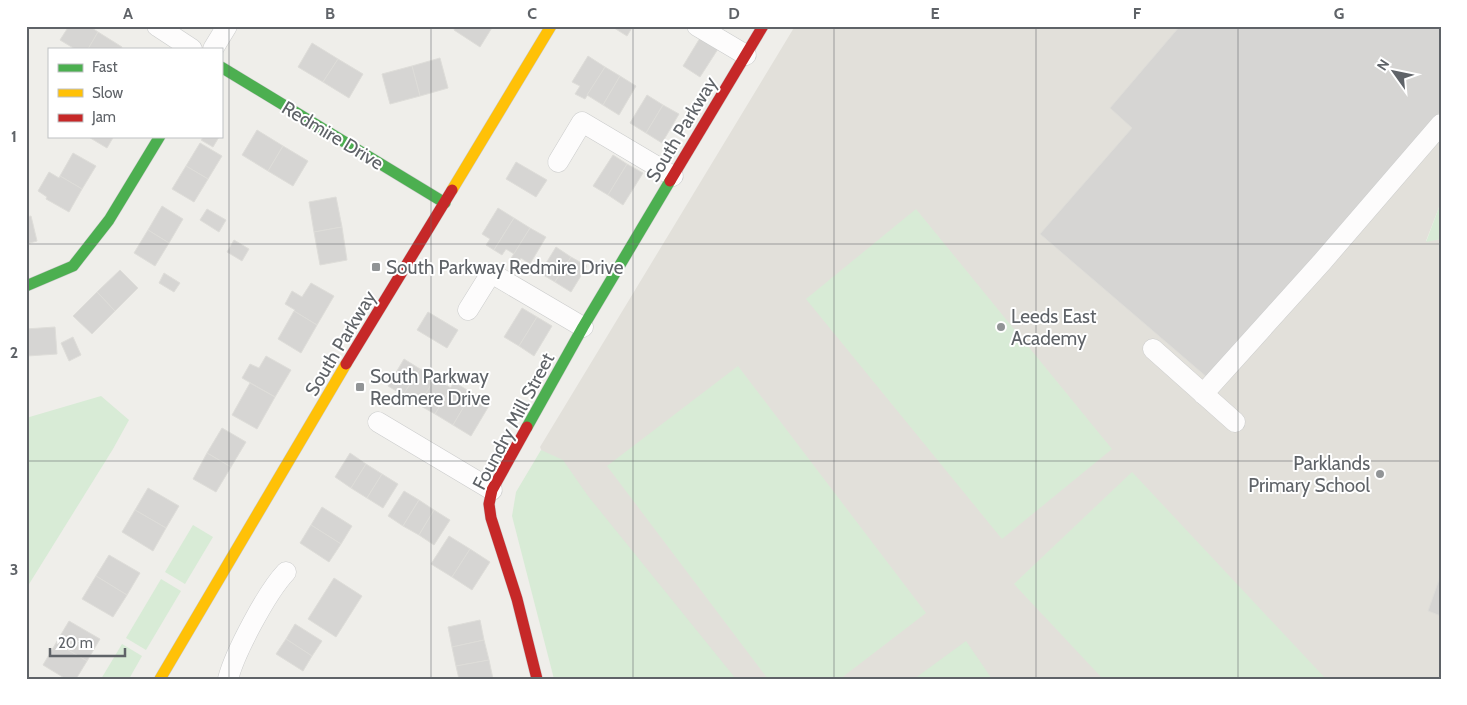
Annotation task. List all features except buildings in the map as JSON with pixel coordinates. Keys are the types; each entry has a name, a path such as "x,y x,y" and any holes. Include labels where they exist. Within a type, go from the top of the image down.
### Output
{"street":[{"path":"157,26 190,48"},
{"path":"214,48 227,26"},
{"name":"South Parkway","path":"160,679 342,371 551,26"},
{"path":"697,26 746,55"},
{"name":"South Parkway","path":"583,327 763,26"},
{"name":"Redmire Drive","path":"222,68 445,203"},
{"path":"558,162 582,122 673,176"},
{"path":"1202,394 1322,262 1441,124"},
{"path":"26,286 73,266 109,220 159,138"},
{"path":"468,310 492,272 583,327"},
{"name":"Foundry Mill Street","path":"537,679 514,589 491,518 489,504 492,490 583,327"},
{"path":"1153,349 1235,422"},
{"path":"378,422 492,490"},
{"path":"228,679 250,630 279,579 286,572"}],"shaded area":[{"name":"Leeds East Academy","path":"795,26 1441,26 1441,202 1426,241 1441,239 1441,679 638,679 540,447"}],"green space":[{"path":"1441,202 1441,239 1426,242"},
{"path":"916,209 1112,449 1002,539 806,299"},
{"path":"738,366 926,613 840,679 768,679 607,466"},
{"path":"101,396 129,420 26,589 26,418"},
{"path":"541,450 563,460 588,496 736,679 554,679 512,516 516,492"},
{"path":"1132,472 1326,679 1103,679 1014,584"},
{"path":"193,525 213,537 185,584 165,572"},
{"path":"161,579 181,591 146,650 126,638"},
{"path":"966,641 992,679 914,679"},
{"path":"122,644 142,656 129,679 101,679"}],"traffic: fast":[{"path":"222,68 445,203"},
{"path":"26,286 73,266 109,220 159,138"},
{"path":"527,427 583,327 670,181"}],"traffic: slow":[{"path":"452,190 551,26"},
{"path":"160,679 346,364"}],"traffic: jam":[{"path":"670,181 763,26"},
{"path":"346,364 452,190"},
{"path":"527,427 492,490 489,504 491,518 517,599 537,679"}],"place":[{"name":"South Parkway Redmire Drive","path":"376,267"},
{"name":"Leeds East Academy","path":"1001,327"},
{"name":"South Parkway Redmere Drive","path":"360,387"},
{"name":"Parklands Primary School","path":"1380,474"}]}
